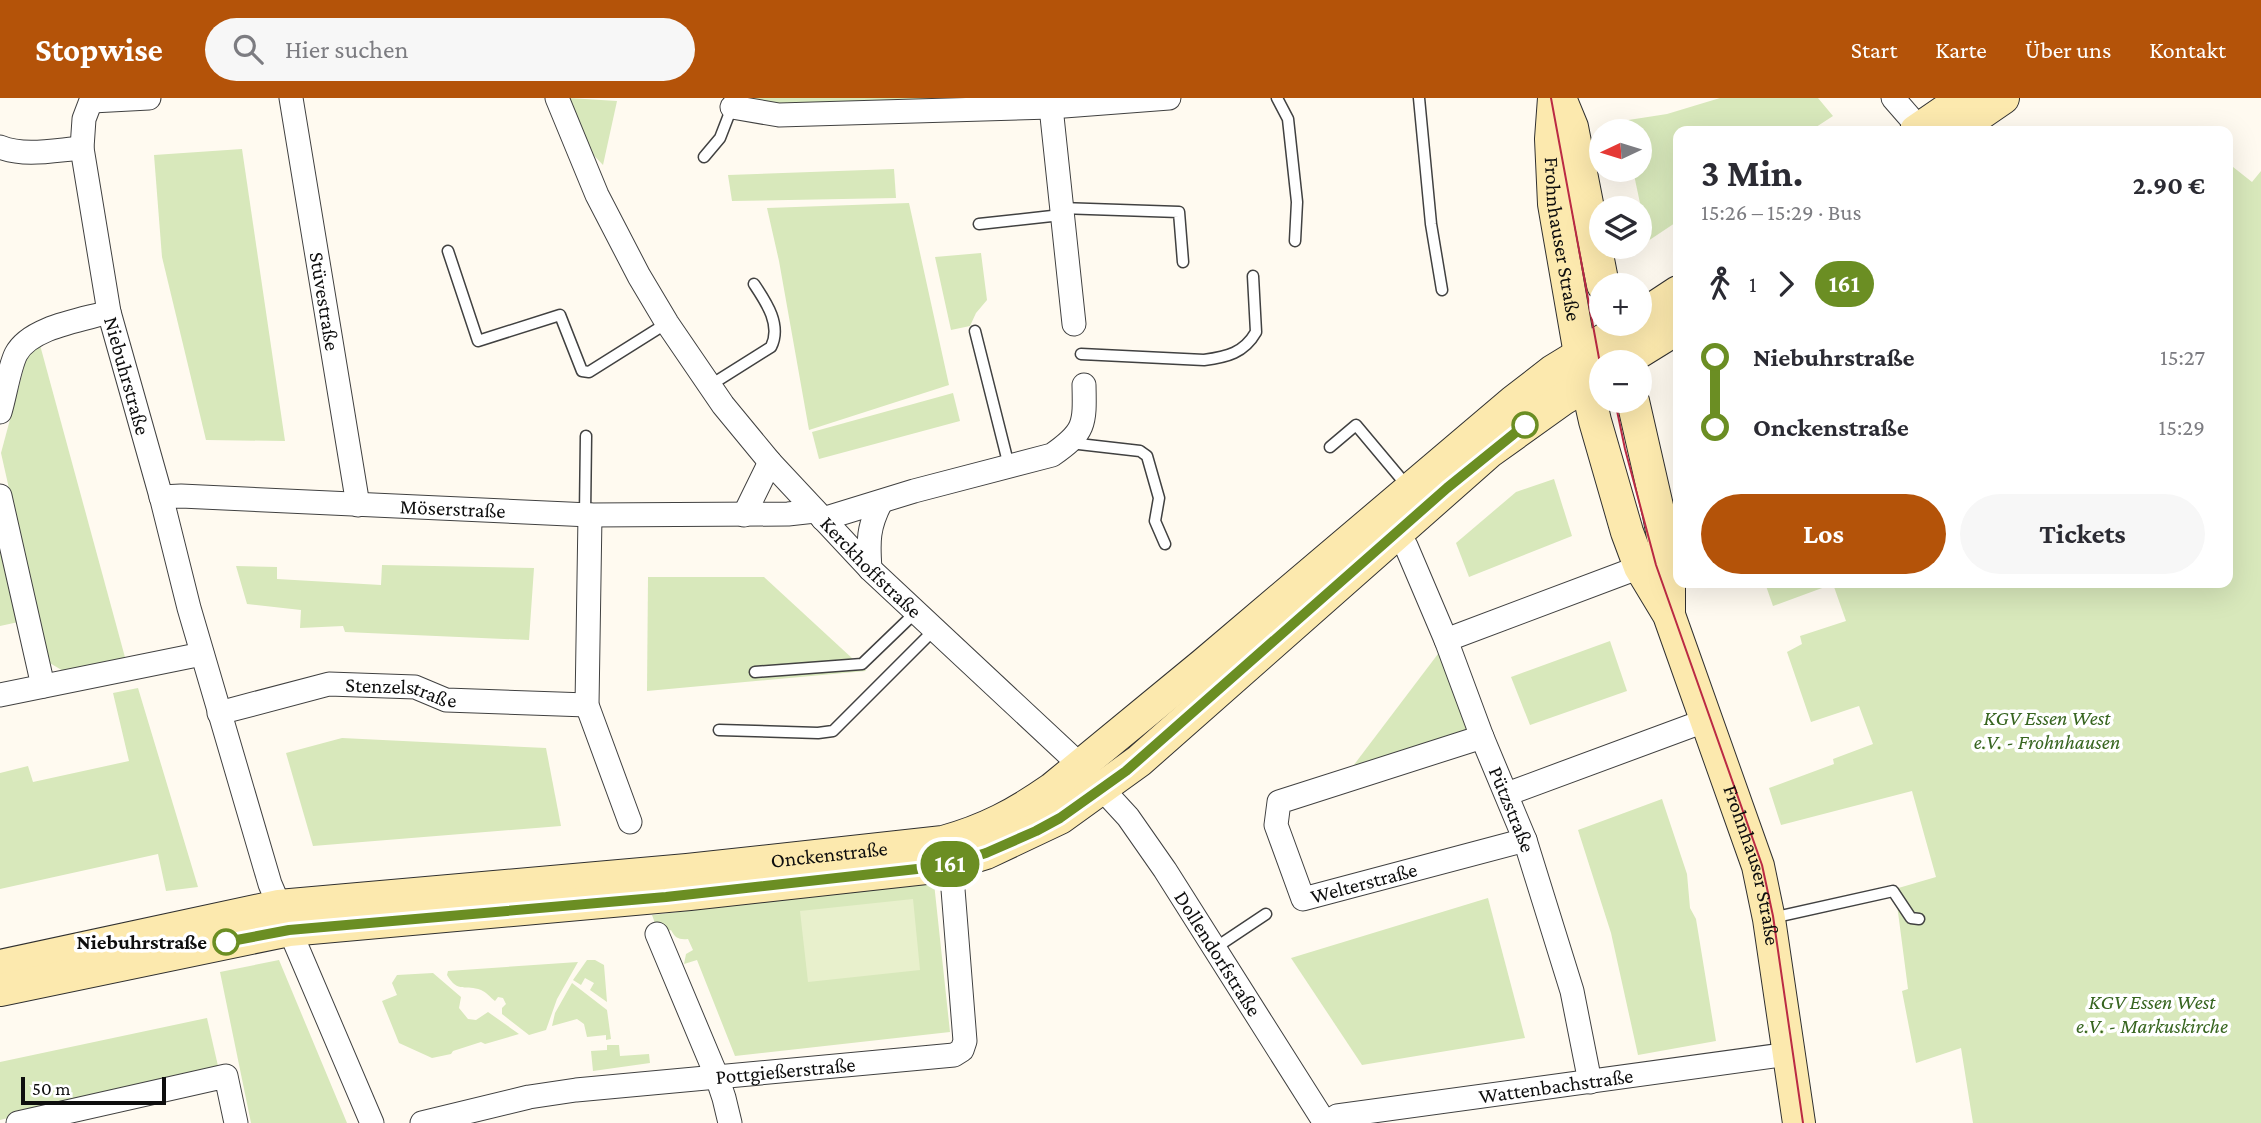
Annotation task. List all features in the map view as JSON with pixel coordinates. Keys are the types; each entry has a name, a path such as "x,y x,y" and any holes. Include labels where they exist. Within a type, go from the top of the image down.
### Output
{"main road":[{"name":"Frohnhauser Straße","path":"1554,98 1551,139 1554,204 1589,372"},
{"name":"Frohnhauser Straße","path":"1560,98 1572,127 1601,273"},
{"path":"1924,126 1964,98"},
{"path":"1962,126 2003,98"},
{"path":"1611,350 1673,296"},
{"path":"1624,337 1673,329"},
{"name":"Onckenstraße","path":"0,990 284,918 666,897 951,864 986,853 1060,818 1091,777 1409,489 1513,402 1553,371 1589,372"},
{"name":"Onckenstraße","path":"0,966 284,918 943,842 974,833 1160,743 1489,453 1589,372"},
{"name":"Frohnhauser Straße","path":"1598,413 1616,495 1640,568 1669,615 1758,866 1769,919 1799,1123"},
{"name":"Frohnhauser Straße","path":"1636,413 1669,569 1669,615"}],"street":[{"path":"92,99 149,98"},
{"name":"Stüvestraße","path":"291,98 358,505"},
{"name":"Kerckhoffstraße","path":"557,98 597,195 633,264 667,323 709,386 770,462 870,569 1091,777"},
{"path":"732,107 779,115 1051,107 1168,98"},
{"path":"1893,98 1915,126"},
{"name":"Niebuhrstraße","path":"92,99 84,119 82,148 109,312 202,654 284,918 372,1123"},
{"path":"1051,107 1074,324"},
{"path":"0,147 10,151 28,152 82,148"},
{"path":"0,412 16,354 28,340 46,330 109,312"},
{"path":"1070,443 1083,424 1084,385"},
{"name":"Möserstraße","path":"161,497 587,515 819,515 881,502 1052,455 1070,443"},
{"path":"744,515 770,462"},
{"path":"0,496 43,686"},
{"path":"870,569 868,541 872,520 881,502"},
{"path":"587,515 587,705 630,822"},
{"name":"Pützstraße","path":"1406,547 1525,840 1572,991 1590,1082"},
{"path":"1446,640 1640,568"},
{"path":"0,695 202,654"},
{"name":"Stenzelstraße","path":"219,713 329,684 415,687 446,700 587,705"},
{"path":"1507,794 1707,720"},
{"name":"Welterstraße","path":"1482,737 1279,802 1276,825 1304,899 1525,840"},
{"name":"Dollendorfstraße","path":"1091,777 1128,817 1146,842 1325,1123"},
{"name":"Pottgießerstraße","path":"422,1123 529,1097 683,1079 954,1055 962,1050 965,1041 951,864"},
{"path":"657,934 717,1077 730,1123"},
{"name":"Wattenbachstraße","path":"1325,1123 1337,1116 1789,1054"},
{"path":"18,1123 226,1076 236,1123"}],"lane":[{"path":"1277,98 1288,119 1297,202 1294,241"},
{"path":"1419,98 1431,224 1442,290"},
{"path":"704,157 720,138 732,107"},
{"path":"979,224 1061,211 1179,212 1184,262"},
{"path":"448,251 478,341 560,315 582,371 589,372 667,323"},
{"path":"1081,354 1204,360 1223,358 1241,351 1256,332 1253,276"},
{"path":"709,386 771,347 775,340 770,310 754,284"},
{"path":"975,331 1009,466"},
{"path":"1330,447 1356,425 1409,489"},
{"path":"586,436 587,515"},
{"path":"1070,443 1140,452 1147,456 1159,498 1155,521 1165,544"},
{"path":"755,672 862,664 916,612"},
{"path":"719,730 818,733 834,731 934,630"},
{"path":"1769,919 1893,891 1911,918 1919,919"},
{"path":"1214,948 1266,914"}],"green space":[{"path":"569,98 617,101 603,165 585,146"},
{"path":"745,98 1038,98 779,106"},
{"path":"1720,98 1818,98 1833,116 1818,126 1673,126 1673,224 1652,238 1652,196 1638,196 1636,182 1652,182 1652,119 1635,119 1667,114"},
{"path":"242,149 285,441 206,440 162,257 154,155"},
{"path":"2233,167 2252,182 2261,171 2261,1123 1973,1123 1961,1048 1916,1063 1902,991 1908,989 1895,889 1936,877 1912,791 1781,825 1769,788 1834,764 1833,759 1873,744 1859,706 1811,722 1787,652 1802,644 1800,636 1846,621 1834,588 2233,588"},
{"path":"894,169 896,198 732,201 728,175"},
{"path":"909,203 949,385 809,430 767,208"},
{"path":"981,253 987,300 970,326 951,330 935,257"},
{"path":"40,345 126,661 65,672 48,662 1,453 27,356"},
{"path":"953,393 960,421 819,459 812,432"},
{"path":"1554,479 1572,536 1469,577 1456,543 1516,492"},
{"path":"0,521 23,621 0,626"},
{"path":"382,565 534,568 529,640 345,632 343,626 300,628 301,610 247,604 236,566 277,567 277,579 381,585"},
{"path":"648,577 764,577 866,671 647,691"},
{"path":"1767,588 1822,588 1773,606"},
{"path":"1610,641 1627,691 1530,725 1511,677"},
{"path":"1444,646 1477,735 1344,778"},
{"path":"138,688 198,887 166,891 158,854 0,889 0,773 28,766 33,782 129,761 113,693"},
{"path":"342,738 546,748 561,826 313,846 286,753"},
{"path":"1662,799 1687,874 1690,908 1696,919 1716,1041 1638,1055 1611,933 1578,830"},
{"path":"934,883 950,1032 735,1056 697,960 684,964 686,954 693,950 688,939 678,938 671,930 659,934 652,915"},
{"path":"1488,898 1525,1038 1362,1065 1291,958"},
{"path":"913,899 920,970 808,982 800,911"},
{"path":"279,960 347,1123 251,1123 220,972"},
{"path":"587,960 595,960 604,965 607,1002 590,990 594,983 585,978 581,985 573,980"},
{"path":"578,962 557,999 546,1030 529,1035 502,1014 502,1008 506,1004 503,998 498,997 495,1001 476,988 459,987 447,975 448,971"},
{"path":"433,973 461,997 459,1008 468,1019 476,1020 488,1012 519,1034 485,1044 481,1042 432,1058 399,1043 382,1001 397,995 392,983 397,975"},
{"path":"572,983 607,1010 611,1039 606,1040 606,1035 587,1037 584,1024 577,1019 552,1026 555,1013"},
{"path":"207,1018 218,1066 0,1120 0,1062"},
{"path":"607,1045 619,1045 620,1056 649,1054 650,1063 593,1071 591,1051 607,1050"}],"tram line":[{"path":"1551,98 1597,350"},
{"path":"1618,413 1656,565 1762,865 1773,916 1803,1123"}],"bus line":[{"name":"161","path":"226,942 289,930 666,897 944,866 986,853 1060,818 1139,761 1447,488 1525,425"}],"place":[{"name":"Niebuhrstraße","path":"226,942"}],"park label":[{"name":"KGV Essen West e.V. - Frohnhausen","path":"2047,730"},
{"name":"KGV Essen West e.V. - Markuskirche","path":"2152,1014"}]}
